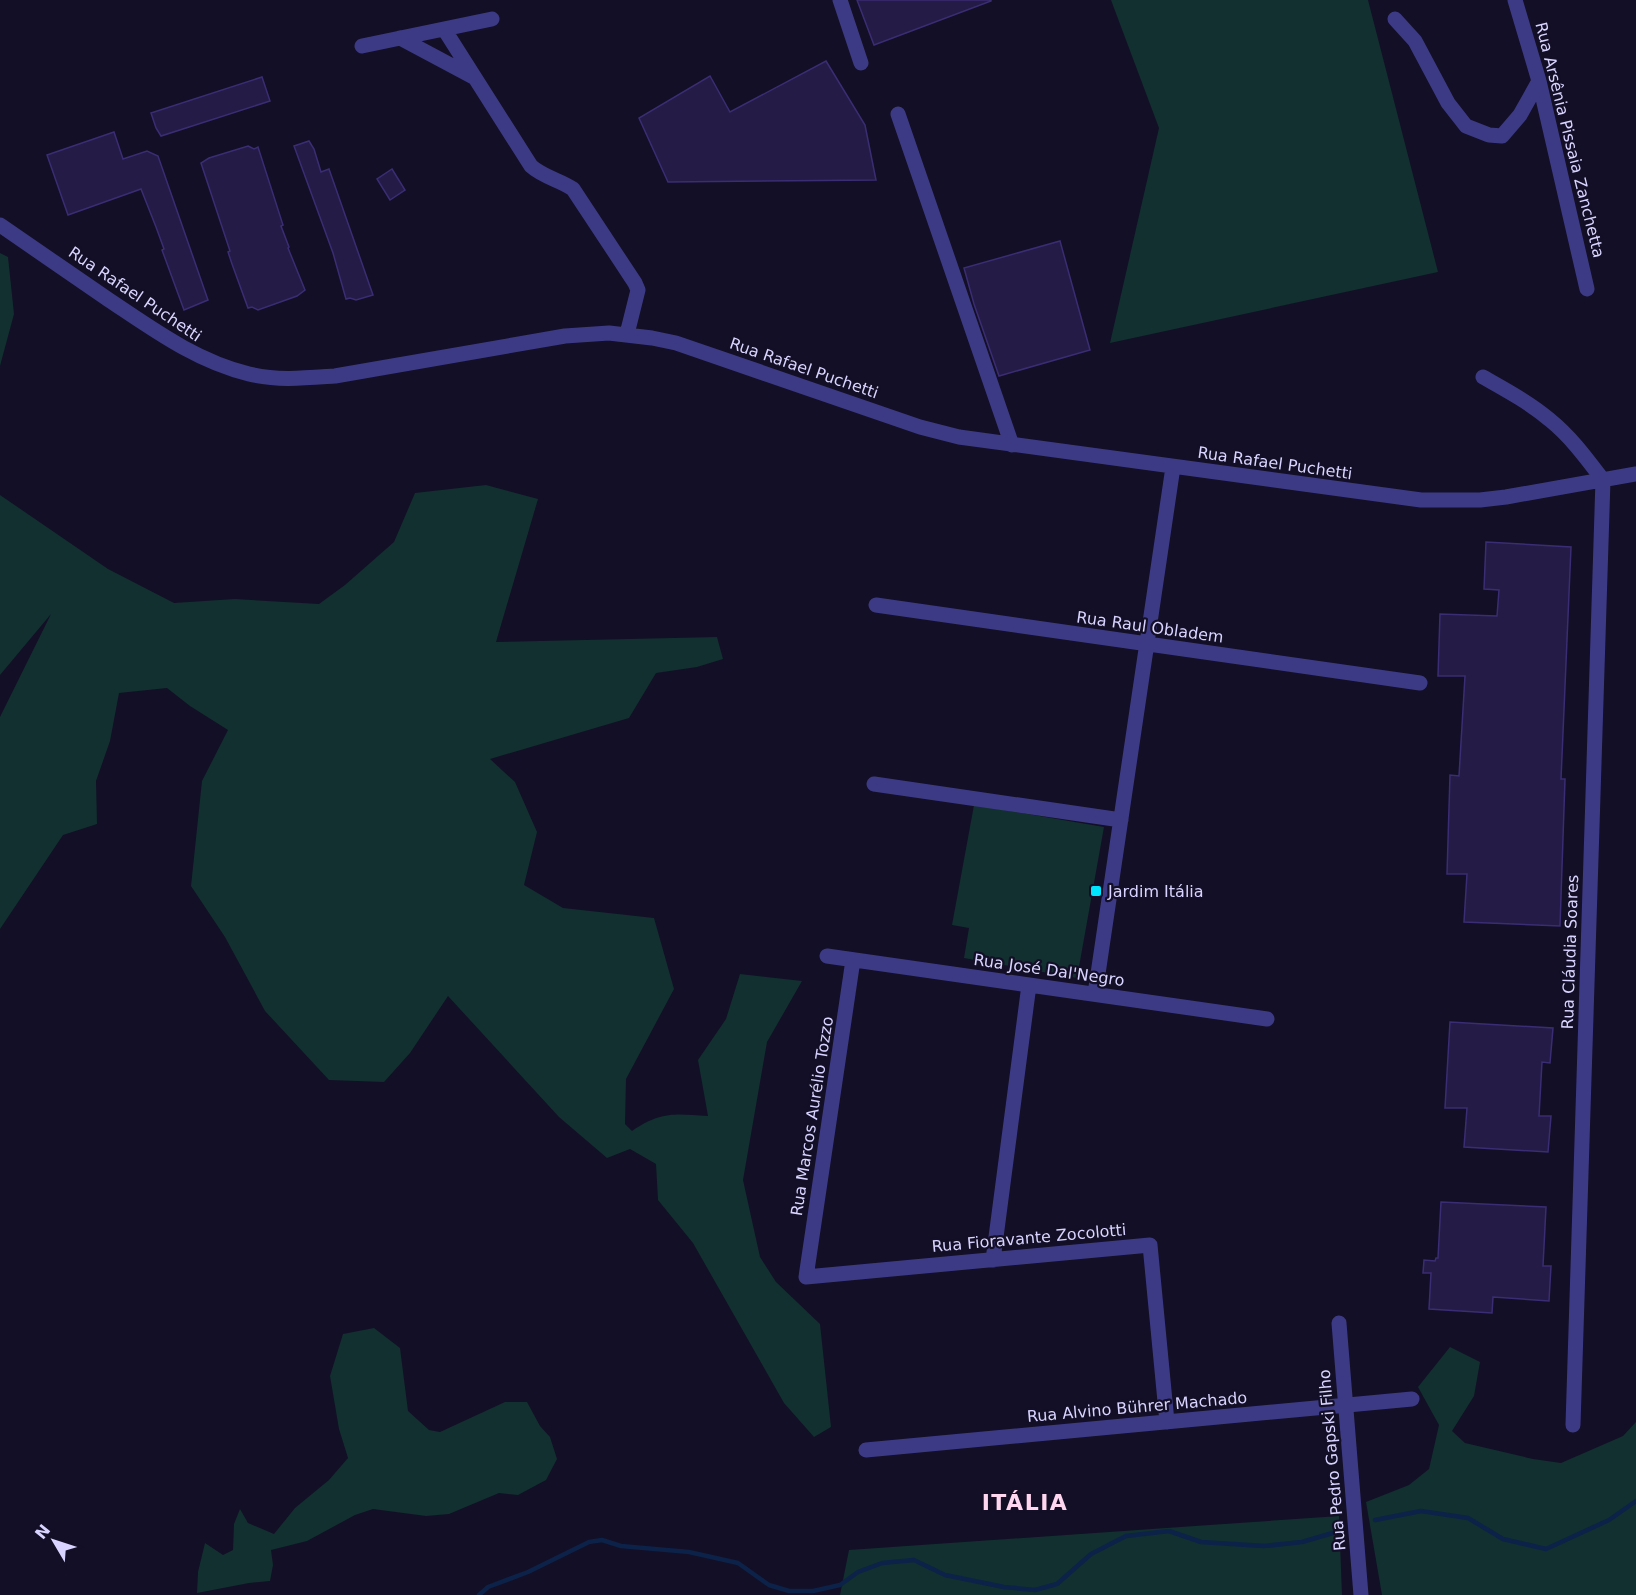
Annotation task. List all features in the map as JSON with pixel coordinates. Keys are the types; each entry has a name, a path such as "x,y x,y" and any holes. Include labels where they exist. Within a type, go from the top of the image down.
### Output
{"street":[{"path":"840,0 861,63"},
{"name":"Rua Arsênia Pissaia Zanchetta","path":"1515,0 1539,81 1587,289"},
{"path":"362,46 492,19"},
{"path":"1395,20 1415,40 1448,103 1466,126 1489,135 1502,136 1520,115 1539,81"},
{"path":"444,29 531,166 537,172 573,189 635,283 638,290 627,334"},
{"path":"400,38 475,78"},
{"path":"898,114 1012,445"},
{"name":"Rua Rafael Puchetti","path":"0,225 197,357 250,374 301,379 335,376 566,336 627,334 684,346 939,433 1012,445 1394,497 1431,500 1480,500 1506,497 1636,474"},
{"path":"1483,377 1551,420 1579,448 1604,480"},
{"path":"1095,994 1173,467"},
{"name":"Rua Cláudia Soares","path":"1572,1425 1604,480"},
{"name":"Rua Raul Obladem","path":"876,605 1420,683"},
{"path":"874,784 1121,820"},
{"name":"Rua José Dal'Negro","path":"826,956 1267,1019"},
{"name":"Rua Marcos Aurélio Tozzo","path":"806,1277 854,960"},
{"path":"993,1260 1029,985"},
{"name":"Rua Fioravante Zocolotti","path":"806,1277 1150,1245 1167,1422"},
{"name":"Rua Pedro Gapski Filho","path":"1339,1323 1361,1595"},
{"name":"Rua Alvino Bührer Machado","path":"866,1450 1412,1399"}],"green space":[{"path":"1111,0 1368,0 1438,272 1110,343 1159,128"},
{"path":"0,253 8,257 14,314 0,366"},
{"path":"486,485 538,499 496,642 717,637 723,659 697,667 656,673 629,718 490,759 515,782 537,832 524,885 563,908 654,918 674,989 626,1079 625,1124 632,1131 651,1120 668,1115 708,1116 698,1060 726,1019 740,974 802,981 767,1042 743,1180 760,1257 776,1282 820,1324 831,1427 814,1437 784,1403 693,1243 658,1200 656,1164 630,1149 607,1158 559,1117 448,996 410,1053 384,1082 329,1080 265,1011 225,937 191,886 202,781 228,730 167,688 119,693 110,741 96,781 97,824 63,835 0,929 0,717 51,614 0,675 0,495 108,569 174,603 235,599 319,604 345,585 394,542 415,493"},
{"path":"974,805 1104,827 1077,978 964,958 969,928 952,925"},
{"path":"374,1328 400,1348 408,1411 429,1430 440,1432 505,1402 527,1402 540,1426 550,1437 557,1459 546,1480 518,1495 499,1493 449,1514 426,1516 373,1509 355,1515 307,1541 271,1550 273,1565 270,1581 197,1593 198,1572 205,1543 223,1555 233,1550 234,1524 240,1509 248,1523 274,1534 295,1508 329,1480 348,1458 339,1429 330,1376 343,1334"},
{"path":"1450,1347 1480,1362 1474,1396 1452,1431 1465,1443 1561,1463 1623,1436 1636,1422 1636,1595 1382,1595 1366,1502 1409,1485 1429,1469 1439,1425 1418,1387"},
{"path":"1339,1516 1342,1595 840,1595 849,1550"}],"building":[{"path":"857,0 991,0 991,1 874,45"},
{"path":"826,61 865,125 876,180 668,182 639,118 710,76 730,112"},
{"path":"262,77 270,101 161,136 156,128 151,113"},
{"path":"114,132 123,159 147,151 158,156 208,300 184,310 141,189 68,215 47,155"},
{"path":"309,141 321,172 329,169 373,295 356,300 346,299 333,253 294,146"},
{"path":"248,146 254,149 258,147 288,248 305,290 297,296 258,310 248,308 201,163 209,158"},
{"path":"392,169 405,190 390,200 377,179"},
{"path":"1060,241 1090,350 999,376 964,268"},
{"path":"1486,542 1571,547 1561,779 1565,779 1560,926 1464,922 1467,874 1447,874 1450,775 1459,776 1465,676 1438,676 1440,614 1497,616 1499,590 1484,589"},
{"path":"1450,1022 1553,1028 1550,1063 1542,1062 1539,1116 1551,1116 1548,1152 1464,1147 1467,1108 1445,1108"},
{"path":"1441,1202 1546,1207 1543,1266 1551,1266 1549,1301 1493,1297 1492,1313 1429,1309 1431,1273 1423,1273 1424,1260 1435,1261 1438,1258"}],"waterway":[{"path":"1375,1520 1421,1511 1468,1518 1503,1539 1546,1549 1609,1520 1636,1501"},
{"path":"479,1595 488,1587 528,1572 589,1542 602,1540 621,1546 689,1552 738,1563 769,1585 789,1591 813,1591 840,1585 858,1572 882,1563 914,1560 945,1575 1004,1587 1035,1590 1057,1584 1091,1554 1126,1536 1169,1531 1201,1542 1264,1546 1302,1542 1336,1532"}],"place":[{"name":"Jardim Itália","path":"1096,891"}],"district":[{"name":"ITÁLIA","path":"1025,1502"}]}
